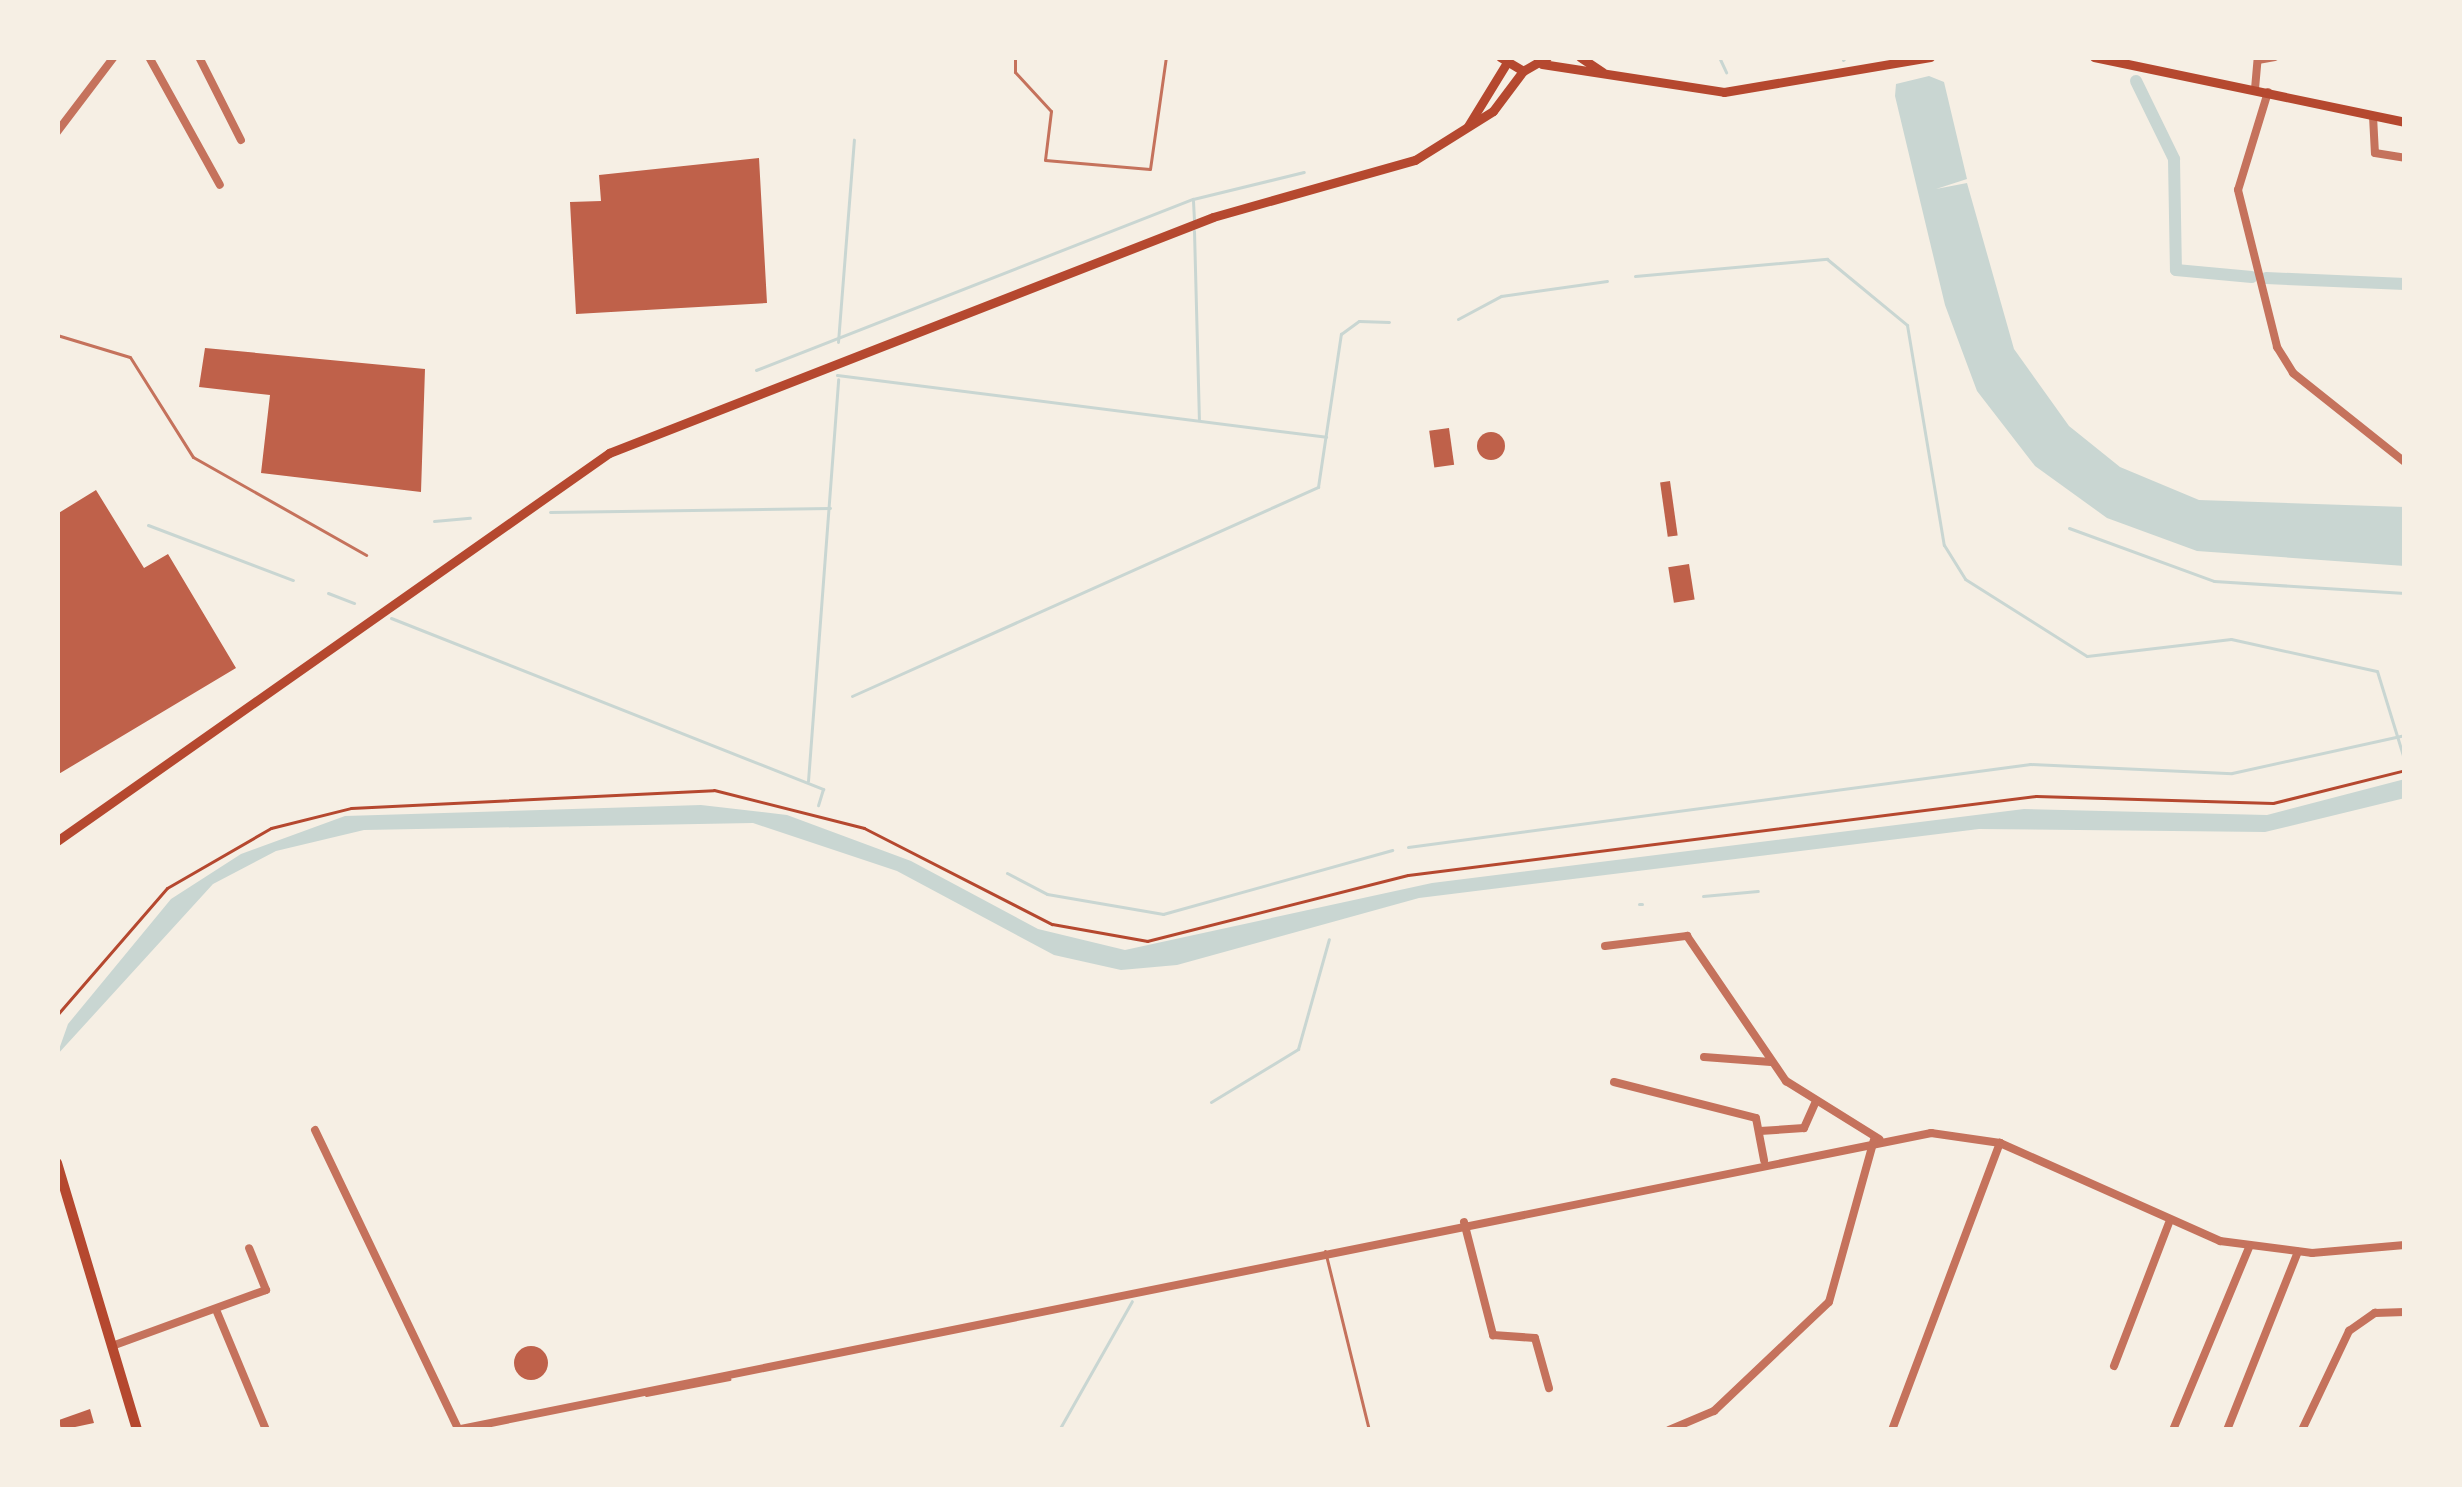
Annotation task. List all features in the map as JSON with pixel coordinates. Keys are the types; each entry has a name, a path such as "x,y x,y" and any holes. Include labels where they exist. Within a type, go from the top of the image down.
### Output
{"main road":[{"path":"1580,57 1606,75"},
{"path":"59,839 622,446 1202,220 1415,160 1464,132 1522,71 1545,60 1606,75 1755,91 1930,57"},
{"path":"2094,57 2405,122"},
{"path":"1464,132 1503,60 1522,71"},
{"path":"57,1163 137,1430"}],"street":[{"path":"57,131 115,57"},
{"path":"149,57 220,185"},
{"path":"199,57 241,140"},
{"path":"2255,89 2258,59 2276,57"},
{"path":"2268,92 2238,190 2278,352 2405,463"},
{"path":"2373,116 2375,153 2405,158"},
{"path":"1605,946 1687,936 1771,1062 1816,1101 1877,1140"},
{"path":"1704,1057 1771,1062"},
{"path":"1614,1082 1756,1118 1764,1160"},
{"path":"1760,1131 1804,1128 1816,1101"},
{"path":"315,1130 457,1430 1764,1160 1954,1131 2000,1143 2169,1223 2249,1247 2298,1252 2405,1245"},
{"path":"1669,1430 1697,1421 1829,1302 1877,1140"},
{"path":"1892,1430 2000,1143"},
{"path":"1464,1222 1492,1332 1535,1339 1549,1388"},
{"path":"2114,1366 2169,1223"},
{"path":"2173,1430 2249,1247"},
{"path":"112,1346 266,1291 248,1248"},
{"path":"2228,1430 2298,1252"},
{"path":"217,1312 266,1430"},
{"path":"2302,1430 2349,1331 2375,1313 2405,1312"}],"lane":[{"path":"1015,57 1015,73 1052,111 1045,160 1150,169 1166,57"},
{"path":"57,335 130,357 194,458 367,555"},
{"path":"1325,1251 1369,1430"}],"path":[{"path":"57,1015 167,888 271,828 351,808 714,790 864,828 1052,924 1147,941 1408,875 2036,796 2273,803 2404,770"}],"shaded area":[{"path":"1929,76 1944,82 1967,179 1936,189 1967,183 2014,349 2069,426 2120,467 2199,500 2405,507 2405,566 2197,551 2107,518 2035,466 1977,391 1945,305 1895,96 1896,84"},
{"path":"2405,779 2405,798 2265,832 1979,829 1419,898 1177,965 1121,970 1054,955 897,871 753,823 364,830 276,851 213,884 57,1055 68,1024 171,899 241,854 345,816 701,805 787,815 911,861 1038,929 1125,950 1432,883 2024,809 2267,815"}],"building":[{"path":"759,158 767,303 576,314 570,202 601,201 599,175"},
{"path":"205,348 425,369 421,492 261,473 270,395 199,387"},
{"path":"1449,428 1454,465 1434,467 1429,431"},
{"path":"1491,432 1501,436 1505,446 1501,456 1491,460 1481,456 1477,446 1481,436"},
{"path":"1670,481 1678,535 1668,537 1660,482"},
{"path":"96,490 144,568 168,554 236,668 57,775 57,514"},
{"path":"1689,564 1695,600 1674,603 1668,567"},
{"path":"531,1346 543,1351 548,1363 543,1375 531,1380 519,1375 514,1363 519,1351"},
{"path":"90,1409 94,1423 61,1430 59,1420"}],"waterway":[{"path":"1719,57 1726,72"},
{"path":"1843,60 1846,57"},
{"path":"2136,81 2174,159 2176,270 2252,277"},
{"path":"838,342 854,140"},
{"path":"756,370 1193,199 1304,172"},
{"path":"1193,201 1194,221"},
{"path":"1194,231 1199,419"},
{"path":"1635,276 1827,259 1907,325 1944,545 1965,579 2087,656 2231,639 2377,671 2405,762"},
{"path":"2266,278 2405,284"},
{"path":"1458,319 1501,296 1607,281"},
{"path":"852,696 1318,487 1341,334 1359,321 1389,322"},
{"path":"837,375 1326,437"},
{"path":"808,781 838,379"},
{"path":"550,512 830,508"},
{"path":"434,521 470,518"},
{"path":"148,525 293,580"},
{"path":"2069,528 2214,581 2405,593"},
{"path":"328,593 354,603"},
{"path":"391,618 823,789 818,805"},
{"path":"1408,847 2030,764 2232,773 2405,735"},
{"path":"1007,873 1047,894 1163,914 1392,850"},
{"path":"1703,896 1758,891"},
{"path":"1211,1102 1298,1049 1329,939"},
{"path":"1059,1430 1132,1301"}]}
